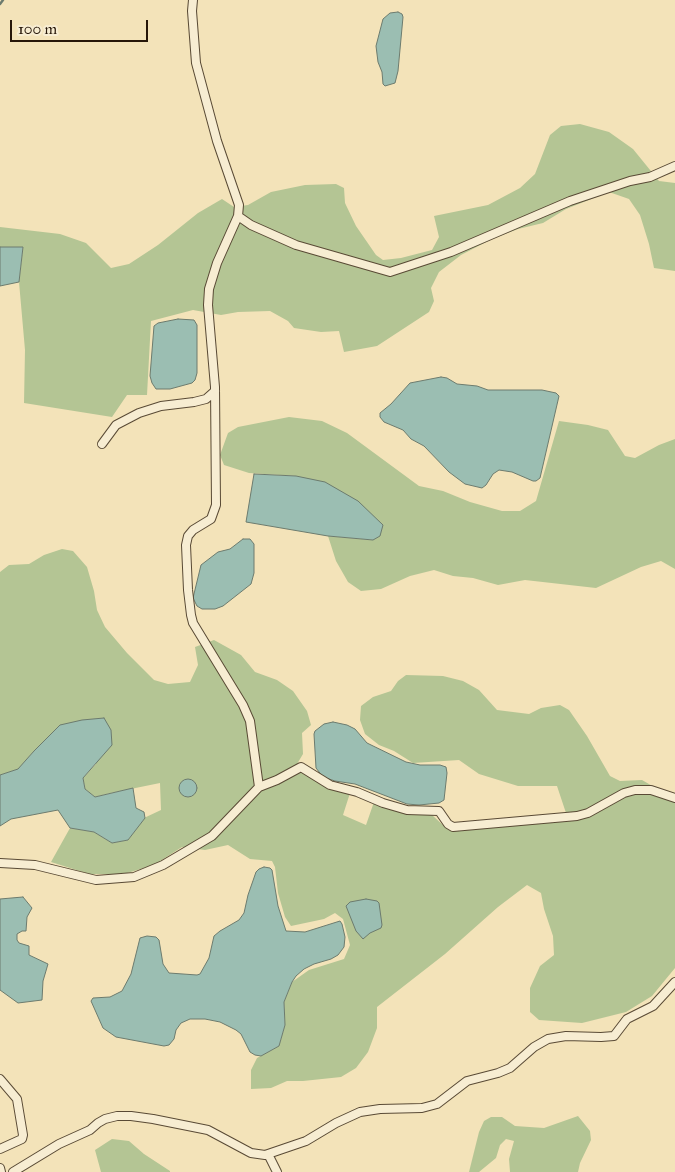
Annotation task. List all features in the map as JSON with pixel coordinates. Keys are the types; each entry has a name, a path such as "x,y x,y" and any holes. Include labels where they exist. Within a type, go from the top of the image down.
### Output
{"street":[{"path":"193,0 196,63 217,141 239,205 238,216 217,263 209,289 208,305 215,391 216,505 211,519 193,530 188,536 186,545 189,606 193,623 248,714 259,787"},
{"path":"238,216 251,225 296,245 390,272 451,252 570,201 630,180 650,177 675,166"},
{"path":"102,444 116,425 139,413 161,406 206,399 215,391"},
{"path":"0,863 35,865 96,880 134,877 163,865 212,836 259,787 301,767 330,785 356,792 384,803 407,810 439,811 448,824 453,827 577,816 588,813 624,793 635,790 651,790 675,798"},
{"path":"13,1172 52,1148 90,1130 98,1122 117,1116 154,1119 208,1130 251,1153 259,1155 268,1154 306,1141 336,1123 360,1112 380,1109 422,1108 437,1104 467,1081 510,1068 534,1047 548,1039 566,1036 614,1036 627,1019 653,1006 675,982"},
{"path":"0,1079 17,1099 23,1135 22,1139 0,1149"},
{"path":"268,1154 277,1172"},
{"path":"0,1168 1,1172"}],"green space":[{"path":"580,124 609,132 633,149 659,181 675,183 675,271 654,268 640,215 629,199 609,192 566,209 543,223 518,229 492,239 461,255 439,272 431,288 434,301 429,312 377,346 344,352 339,331 321,332 294,328 288,321 270,311 238,312 221,315 193,310 151,321 147,395 127,395 112,417 24,403 25,350 19,282 23,247 0,247 0,227 60,234 86,243 111,268 129,264 158,245 198,213 222,199 234,207 248,205 271,192 305,185 336,184 344,188 345,203 356,226 376,255 383,260 401,258 432,250 439,237 434,216 488,205 520,188 535,174 550,135 561,126"},
{"path":"289,417 322,421 347,433 419,486 443,491 470,502 502,511 520,511 536,501 559,421 608,430 625,456 635,458 675,439 675,569 661,561 641,567 596,588 525,580 498,585 473,578 453,576 434,570 410,576 381,589 361,591 348,582 336,561 328,536 373,540 296,476 249,473 224,465 220,455 228,433 238,427"},
{"path":"62,549 73,551 87,567 97,610 105,627 154,680 168,684 190,682 198,665 195,647 214,640 241,655 255,672 277,680 293,691 307,711 311,725 302,733 303,754 297,764 300,771 318,782 350,793 343,815 366,825 374,802 406,813 432,815 444,826 457,830 568,819 557,786 518,786 479,774 459,760 413,763 394,751 379,745 365,734 360,720 361,706 373,697 391,691 398,681 406,675 443,676 463,681 479,690 497,710 529,714 541,708 560,705 569,710 587,736 610,776 620,781 642,780 675,799 675,968 652,996 626,1012 582,1023 539,1020 530,1012 530,988 540,966 554,955 553,936 541,893 527,885 498,907 445,954 377,1007 377,1028 368,1052 356,1068 341,1077 287,1081 271,1088 251,1089 251,1070 257,1058 279,1046 285,1025 284,1002 292,982 309,970 344,959 350,945 343,919 335,913 324,919 291,926 285,917 278,893 275,867 272,861 250,859 228,845 205,850 182,847 154,865 124,874 89,874 51,862 70,828 94,832 112,843 128,840 144,818 161,810 160,783 95,797 85,789 83,778 96,764 60,725 18,770 0,775 0,572 9,565 29,564 44,555"},
{"path":"578,1116 590,1131 591,1140 580,1163 578,1172 510,1172 509,1159 514,1141 506,1139 500,1145 496,1158 479,1172 469,1172 479,1132 484,1121 491,1117 502,1117 515,1126 544,1128"},
{"path":"112,1139 129,1141 170,1172 101,1172 95,1150"}],"water":[{"path":"398,12 403,17 398,71 395,83 385,86 378,62 376,46 383,19 390,13"},
{"path":"0,247 23,247 19,282 0,286"},
{"path":"178,319 194,320 197,325 197,373 195,380 192,383 170,389 156,389 150,376 154,326 158,323"},
{"path":"441,377 457,384 477,386 488,390 542,390 556,393 559,396 540,478 533,481 512,472 499,470 493,474 482,488 465,484 449,472 424,446 411,439 403,430 384,422 380,417 380,413 410,383"},
{"path":"254,474 296,476 325,482 358,501 383,525 380,536 373,540 328,536 246,522"},
{"path":"243,539 250,539 254,544 254,573 251,584 223,606 215,609 202,609 197,606 193,598 201,565 218,552 230,549"},
{"path":"104,718 111,730 112,745 83,778 85,789 95,797 133,788 136,808 144,812 145,818 128,840 112,843 94,832 70,828 58,810 11,819 0,826 0,775 18,769 60,725"},
{"path":"333,722 355,729 367,743 406,762 446,767 444,800 439,803 407,804 355,784 323,777 316,768 314,734 324,724"},
{"path":"188,779 196,784 197,788 192,796 188,797 180,792 179,788 184,780"},
{"path":"264,867 272,870 278,906 286,931 305,932 340,921 345,937 344,947 338,955 304,969 292,982 284,1002 285,1025 279,1046 261,1056 255,1055 250,1052 241,1034 236,1030 220,1022 205,1019 190,1019 181,1023 176,1030 174,1039 169,1045 164,1046 116,1037 103,1028 91,1001 93,998 110,997 122,991 131,974 140,938 147,936 156,937 159,940 163,964 169,973 200,974 209,958 214,936 239,920 244,913 256,872"},
{"path":"23,897 32,908 27,917 26,931 17,934 17,940 19,943 29,946 29,955 48,964 43,981 42,1000 18,1003 0,990 0,899"},
{"path":"366,899 379,903 382,925 381,928 363,939 356,931 346,906 350,902"}],"waterway":[{"path":"0,4 3,0"}]}
